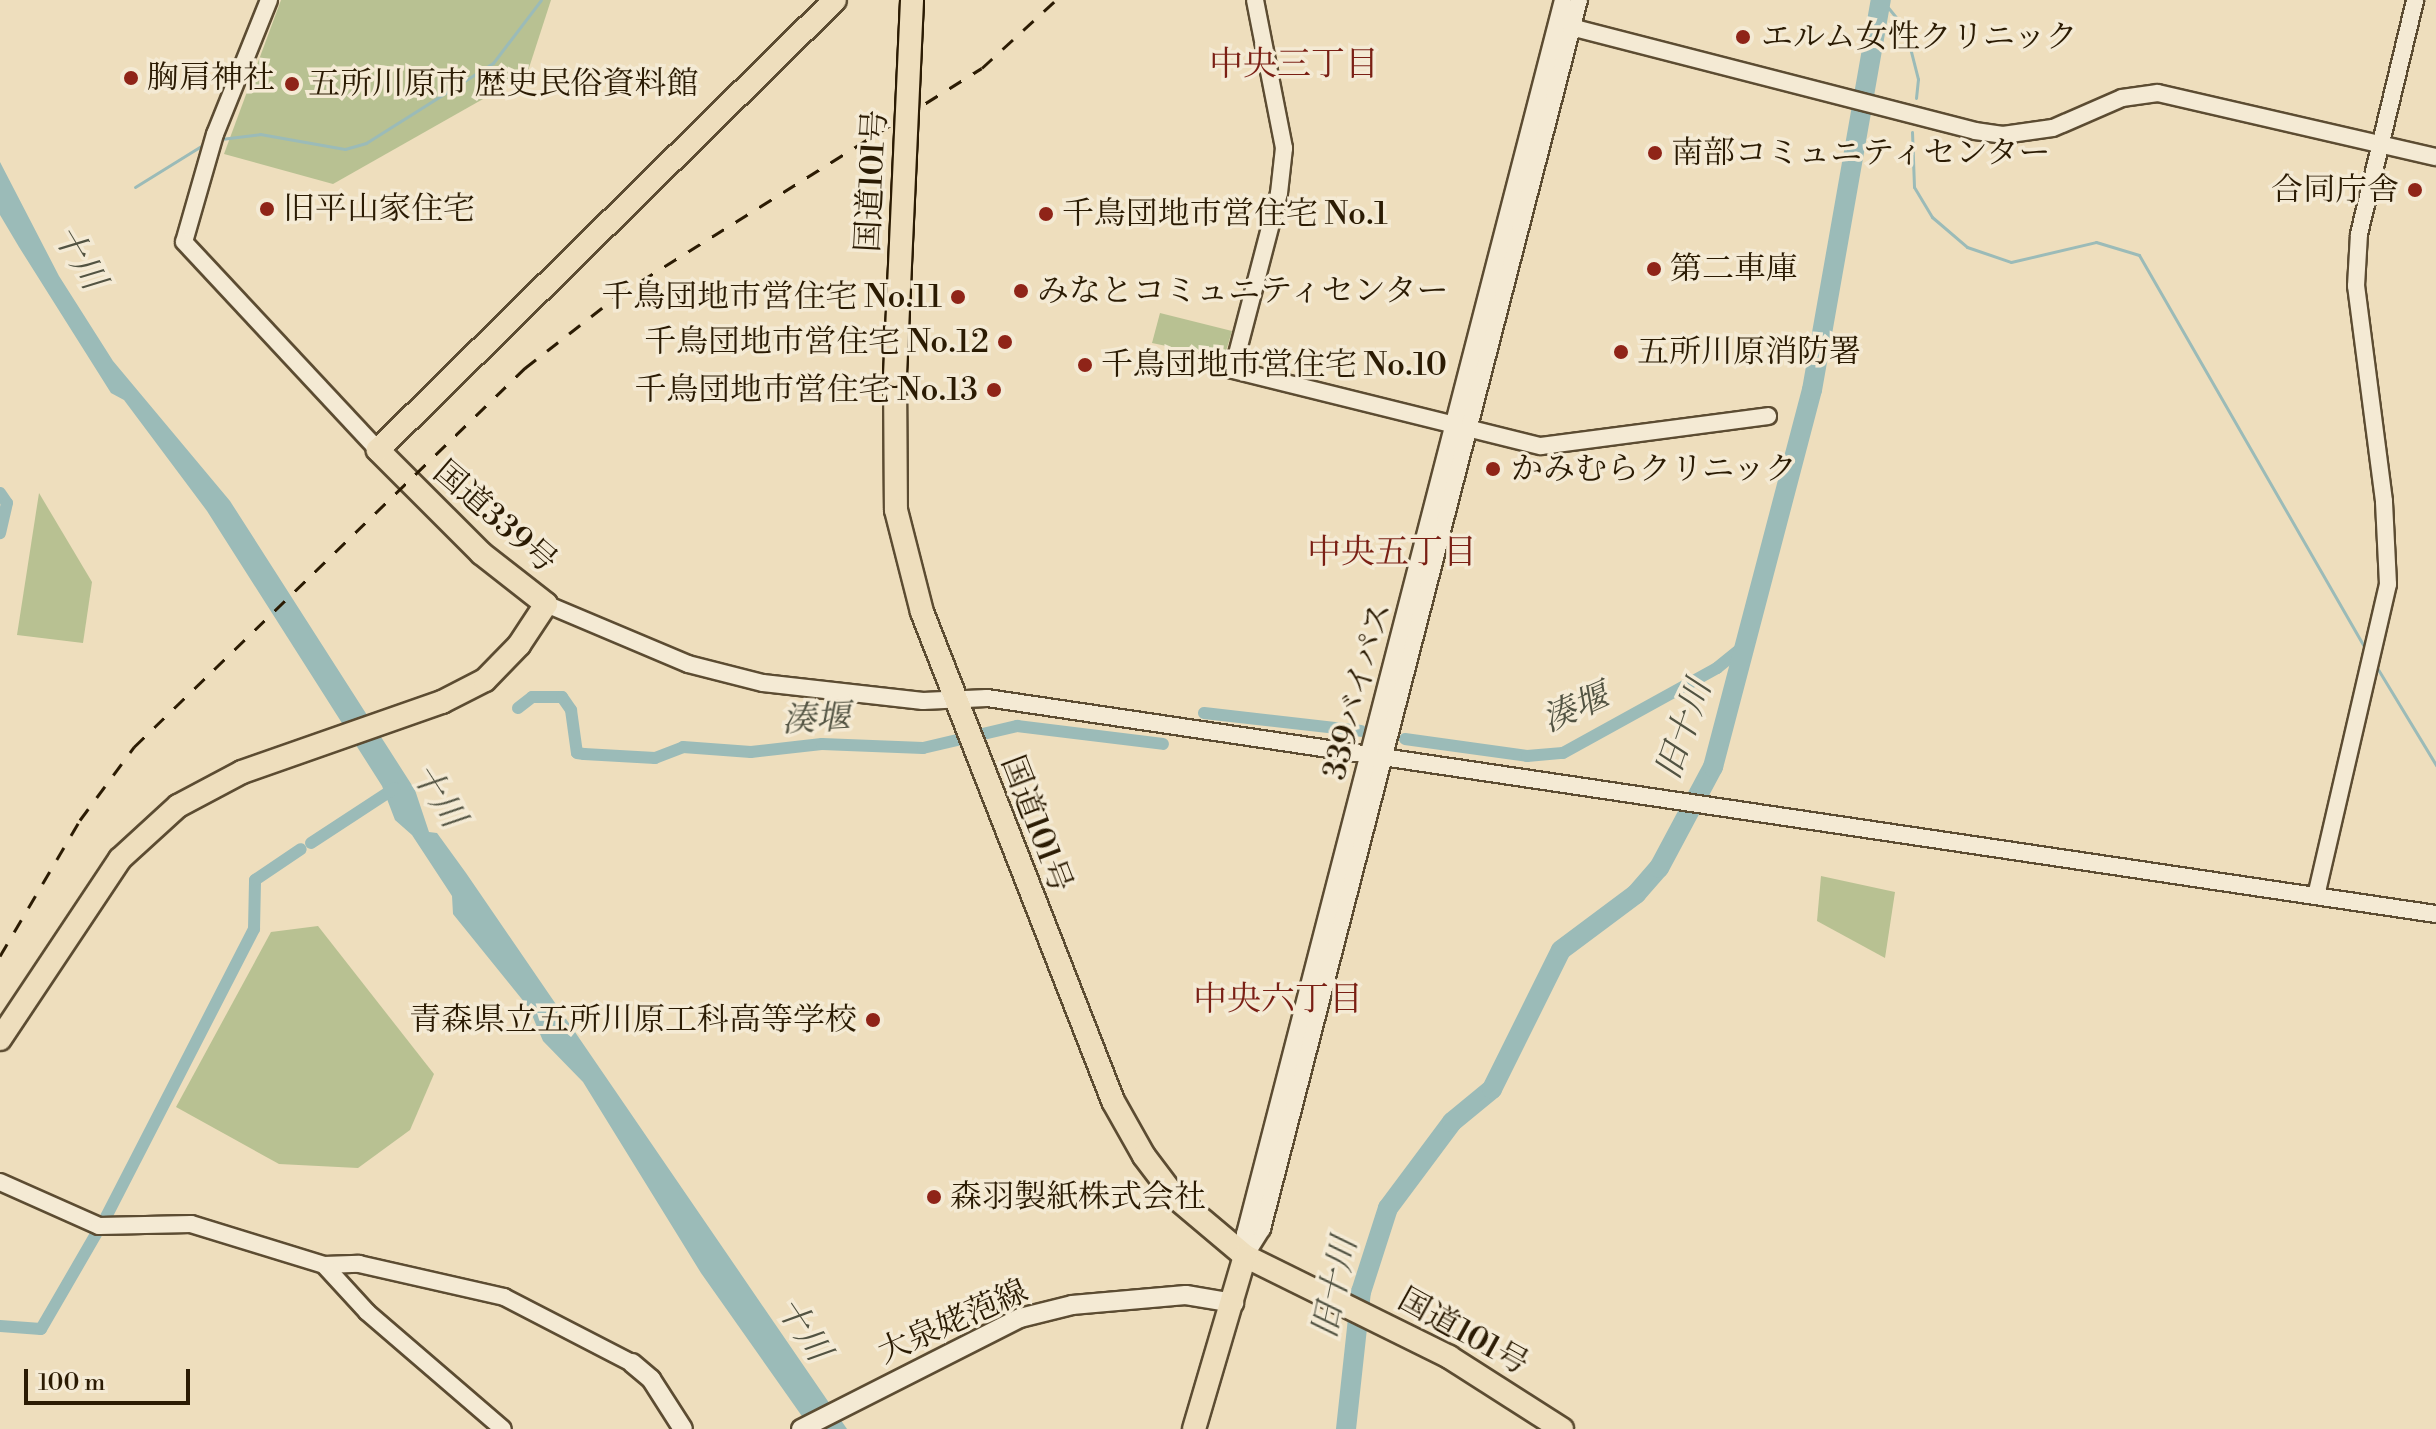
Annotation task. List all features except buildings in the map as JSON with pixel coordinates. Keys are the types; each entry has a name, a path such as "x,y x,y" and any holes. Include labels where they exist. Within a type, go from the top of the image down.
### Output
{"highway":[{"path":"378,450 835,0"},
{"name":"国道101号","path":"912,0 895,375 898,524 922,612 1113,1101 1175,1197 1245,1256 1385,1324 1491,1381 1562,1429"},
{"name":"国道339号","path":"0,1039 120,859 189,799 258,767 442,702 503,665 546,604 481,553 378,450"},
{"path":"1194,1429 1234,1303 1245,1256"}],"main road":[{"name":"大泉姥萢線","path":"801,1429 912,1370 1020,1318 1072,1305 1186,1295 1234,1303"},
{"path":"632,1363 670,1429"},
{"path":"632,1363 651,1379 683,1429"}],"street":[{"path":"269,0 215,134 184,242 378,450"},
{"path":"1255,0 1284,148 1279,193 1233,370 1541,446 1768,416"},
{"name":"339バイパス","path":"1245,1256 1245,1234 1378,757 1565,26 1563,0"},
{"path":"1579,0 1565,26 1935,122 2003,135 2027,133 2122,98 2158,93 2436,157"},
{"path":"2316,896 2379,634 2389,545 2356,286 2359,234 2415,0"},
{"path":"546,604 631,643 745,679 923,701 987,698 2436,914"},
{"path":"0,1182 99,1226 191,1224 324,1265 359,1264 504,1297 632,1363"},
{"path":"324,1265 367,1312 503,1429"}],"green space":[{"path":"281,0 551,0 527,74 333,184 224,154"},
{"path":"1160,313 1232,331 1224,358 1152,343"},
{"path":"39,493 92,582 83,643 17,635"},
{"path":"1821,876 1895,892 1885,958 1817,921"},
{"path":"318,926 434,1074 410,1130 358,1168 279,1164 176,1107 271,932"}],"water":[{"name":"十川","path":"0,162 59,276 113,361 230,501 415,790 429,832 437,833 466,873 847,1429 811,1429 701,1273 583,1082 543,1041 529,1008 453,914 452,896 412,835 395,820 382,786 207,511 124,400 111,393 19,247 0,215"}],"waterway":[{"path":"221,139 260,134 345,149 366,143 493,63 541,0"},
{"name":"旧十川","path":"1346,1429 1361,1292 1388,1208 1452,1122 1492,1089 1561,950 1636,894 1659,868 1713,767 1812,390 1881,0"},
{"path":"1882,0 1905,28 1918,79 1916,98"},
{"path":"1912,132 1914,187 1932,217 1967,247 2011,262 2096,242 2139,255 2366,649"},
{"path":"135,187 206,143"},
{"path":"0,493 7,503 0,533"},
{"name":"湊堰","path":"1405,739 1527,756 1563,753 1717,668 1749,642"},
{"path":"2376,666 2436,765"},
{"name":"湊堰","path":"518,708 532,697 562,697 571,710 577,753 655,758 683,747 751,752 822,744 923,748 1017,726 1163,744"},
{"name":"湊堰","path":"1204,713 1361,731"},
{"path":"311,843 395,788"},
{"path":"106,1217 254,929 255,880 301,849"},
{"path":"0,1326 41,1329 96,1234"}],"railway":[{"path":"0,956 80,820 134,747 525,368 617,296 982,68 1056,0"}],"place":[{"name":"エルム女性クリニック","path":"1743,37"},
{"name":"胸肩神社","path":"131,78"},
{"name":"五所川原市 歴史民俗資料館","path":"292,84"},
{"name":"南部コミュニティセンター","path":"1655,153"},
{"name":"合同庁舎","path":"2415,190"},
{"name":"旧平山家住宅","path":"267,209"},
{"name":"千鳥団地市営住宅 No.1","path":"1046,214"},
{"name":"第二車庫","path":"1654,269"},
{"name":"みなとコミュニティセンター","path":"1021,291"},
{"name":"千鳥団地市営住宅 No.11","path":"958,297"},
{"name":"千鳥団地市営住宅 No.12","path":"1005,342"},
{"name":"五所川原消防署","path":"1621,352"},
{"name":"千鳥団地市営住宅 No.10","path":"1085,365"},
{"name":"千鳥団地市営住宅 No.13","path":"994,390"},
{"name":"かみむらクリニック","path":"1493,469"},
{"name":"青森県立五所川原工科高等学校","path":"873,1020"},
{"name":"森羽製紙株式会社","path":"934,1197"}],"district":[{"name":"中央三丁目","path":"1294,66"},
{"name":"中央五丁目","path":"1392,554"},
{"name":"中央六丁目","path":"1278,1001"}]}
